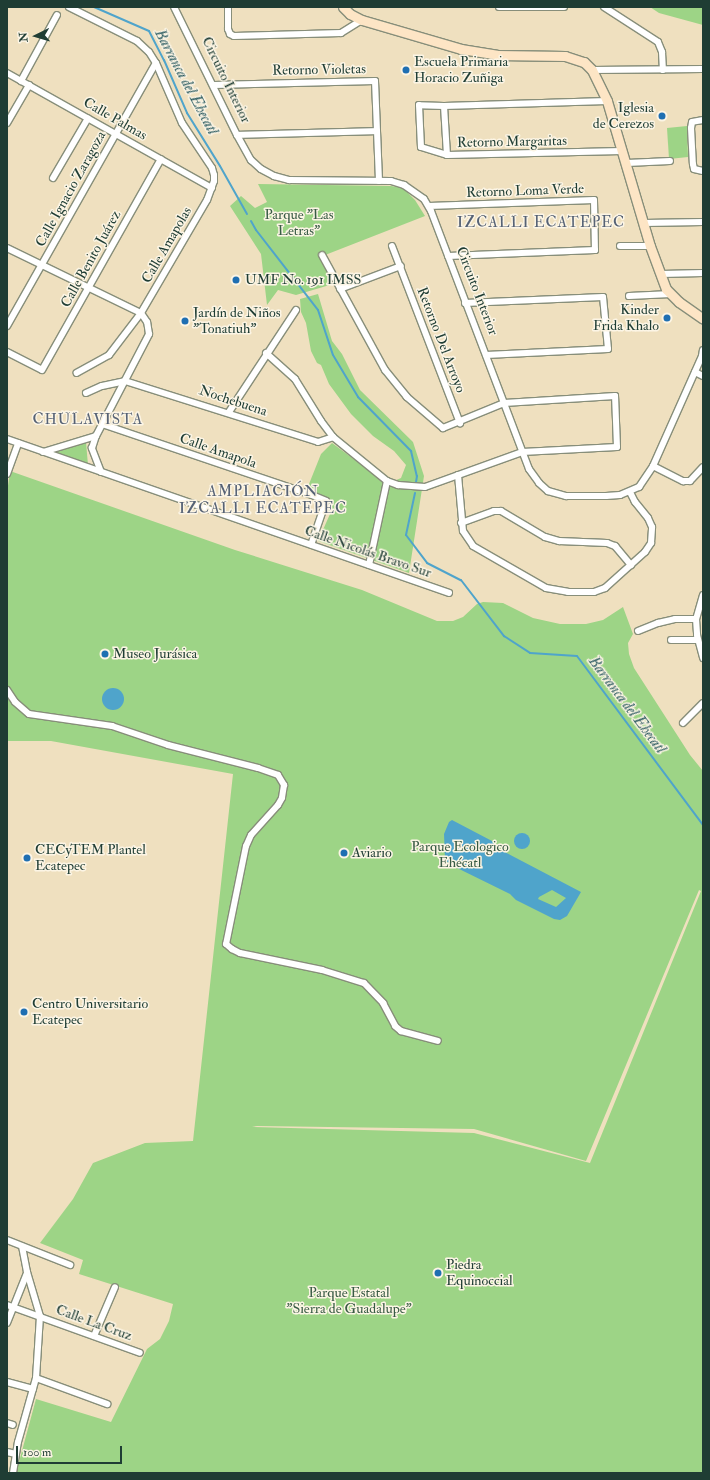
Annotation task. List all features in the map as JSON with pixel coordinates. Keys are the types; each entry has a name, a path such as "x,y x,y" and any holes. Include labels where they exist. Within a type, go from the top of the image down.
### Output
{"main road":[{"path":"343,7 350,14 362,20 461,49 497,55 565,56 584,62 592,70 607,101 627,164 650,246 666,289 679,302 703,319"}],"street":[{"path":"69,7 138,41 156,63 182,123 212,168 214,175 212,188"},
{"name":"Circuito Interior","path":"174,7 251,160 261,169 274,176 304,181 391,181 404,185 424,199 429,206 522,452 529,469 538,482 548,491 557,495 606,496 630,492"},
{"path":"228,7 228,29 230,34 234,36 341,33 362,20"},
{"path":"499,7 564,7"},
{"path":"604,7 658,42 662,52 663,70"},
{"path":"21,80 58,14"},
{"name":"Calle Ignacio Zaragoza","path":"7,326 156,63"},
{"path":"592,70 703,69"},
{"name":"Calle Palmas","path":"7,73 212,188"},
{"name":"Retorno Violetas","path":"214,85 375,81 379,181"},
{"path":"7,123 29,85"},
{"path":"447,155 421,147 419,105 444,106 607,101"},
{"name":"Retorno Margaritas","path":"444,106 447,155 622,151"},
{"path":"53,178 88,118"},
{"path":"703,120 692,122 691,128 694,169 703,170"},
{"path":"238,135 377,131"},
{"name":"Calle Benito Juárez","path":"7,352 42,370 161,159"},
{"path":"627,164 670,161"},
{"name":"Calle Amapolas","path":"77,373 109,355 141,313 207,200 212,188"},
{"name":"Retorno Loma Verde","path":"429,206 594,200 595,250 448,256"},
{"path":"644,223 703,222"},
{"name":"Retorno Del Arroyo","path":"392,246 460,422"},
{"path":"620,246 650,246"},
{"path":"7,248 141,313 147,322 148,334 96,436 92,448 101,472"},
{"path":"266,353 295,379 333,437 387,481 407,487 425,487 522,452 617,447 615,396 504,403 443,428 396,386 385,370 322,255"},
{"path":"340,289 400,266"},
{"path":"661,274 703,273"},
{"path":"629,296 671,294"},
{"path":"465,302 603,297 608,349 486,355"},
{"path":"229,412 266,353 296,310"},
{"path":"458,475 461,523 463,531 473,546 546,588 568,592 594,592 605,588 645,552 653,536 652,527 648,518 634,502 630,492 639,487 653,466 695,372 703,350"},
{"path":"695,372 703,376"},
{"path":"86,393 102,386 125,381"},
{"name":"Nochebuena","path":"125,381 229,412 318,442 333,437"},
{"name":"Calle Amapola","path":"102,424 326,501 311,545"},
{"path":"43,452 96,436"},
{"name":"Calle Nicolás Bravo Sur","path":"7,439 449,593"},
{"path":"7,474 10,456 18,443"},
{"path":"653,466 683,481 690,481 703,467"},
{"path":"369,565 387,481"},
{"path":"461,523 494,511 501,510 533,530 559,541 607,543 615,546 631,565"},
{"path":"703,595 699,617 698,640 703,658"},
{"path":"638,631 658,623 675,619 699,617"},
{"path":"671,640 698,640"},
{"path":"7,690 15,702 29,714 112,726 168,745 258,768 278,775 284,785 282,798 278,805 252,834 246,846 226,944 232,950 240,953 322,970 358,981 372,990 401,1031 438,1041"},
{"path":"683,723 703,703"},
{"path":"7,1240 70,1265"},
{"path":"13,1473 16,1454 36,1378 40,1316 27,1272 22,1246"},
{"path":"7,1323 10,1306 27,1272"},
{"path":"94,1336 115,1286"},
{"name":"Calle La Cruz","path":"10,1306 140,1353"},
{"path":"36,1378 107,1404"},
{"path":"7,1382 33,1389"},
{"path":"7,1452 16,1454"}],"green space":[{"path":"650,7 703,7 703,25 659,13"},
{"path":"687,126 688,157 669,159 667,128"},
{"name":"Parque \"Las Letras\"","path":"258,184 391,186 403,188 415,200 425,216 320,257 333,284 296,295 278,290 267,305 261,254 230,206 241,196 255,208 267,202"},
{"path":"318,294 332,341 342,354 360,390 413,442 424,476 409,573 318,541 330,514 324,497 307,489 321,454 332,443 387,484 401,478 406,465 394,451 373,436 351,414 329,384 321,365 317,363 311,351 306,323 301,312 300,299"},
{"path":"86,442 88,465 54,453"},
{"path":"10,471 235,550 362,590 437,621 453,621 463,617 477,604 483,602 503,603 533,618 560,624 586,624 603,620 623,607 633,634 628,643 629,654 634,668 690,755 703,771 703,1473 16,1473 36,1399 111,1422 147,1349 160,1339 169,1321 173,1304 79,1274 83,1260 40,1243 73,1199 93,1163 145,1143 193,1141 233,774 51,741 7,741 7,493","holes":["699,890 701,891 590,1163 474,1133 252,1127 474,1129 586,1161"]}],"water":[{"path":"113,688 121,691 124,699 121,707 113,710 105,707 102,699 105,691"},
{"path":"452,820 492,841 497,848 581,892 567,916 560,920 554,919 516,900 510,894 449,864 445,859 444,834 449,822","holes":["552,890 566,898 556,907 538,899"]},
{"path":"522,833 528,835 530,841 528,847 522,849 516,847 514,841 516,835"}],"waterway":[{"name":"Barranca del Ehecatl","path":"94,7 149,31 164,60 187,113 220,166 247,214"},
{"name":"Barranca del Ehecatl","path":"251,221 256,230 318,310 333,355 358,397 411,451 417,476 416,482"},
{"name":"Barranca del Ehecatl","path":"415,493 406,535 427,563 461,580 504,636 530,653 577,656 703,825"}],"place":[{"name":"Escuela Primaria Horacio Zuñiga","path":"406,70"},
{"name":"Iglesia de Cerezos","path":"662,116"},
{"name":"UMF No. 191 IMSS","path":"236,280"},
{"name":"Kinder Frida Khalo","path":"667,318"},
{"name":"Jardín de Niños \"Tonatiuh\"","path":"185,321"},
{"name":"Museo Jurásica","path":"105,654"},
{"name":"Aviario","path":"344,853"},
{"name":"CECyTEM Plantel Ecatepec","path":"27,858"},
{"name":"Centro Universitario Ecatepec","path":"24,1012"},
{"name":"Piedra Equinoccial","path":"438,1273"}],"district":[{"name":"IZCALLI ECATEPEC","path":"541,223"},
{"name":"CHULAVISTA","path":"88,420"},
{"name":"AMPLIACIÓN IZCALLI ECATEPEC","path":"263,500"}],"park label":[{"name":"Parque Ecologico Ehécatl","path":"460,856"},
{"name":"Parque Estatal \"Sierra de Guadalupe\"","path":"349,1302"}]}
